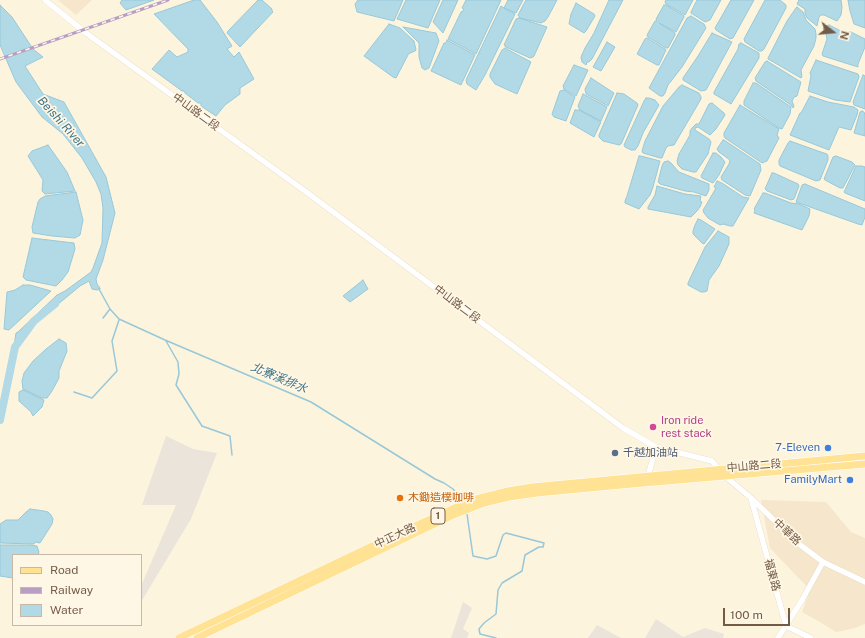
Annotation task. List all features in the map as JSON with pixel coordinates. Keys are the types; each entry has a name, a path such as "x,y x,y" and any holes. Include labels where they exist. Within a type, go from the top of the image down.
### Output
{"main road":[{"name":"中山路二段","path":"719,469 865,456"},
{"name":"中山路二段","path":"725,476 865,464"},
{"name":"中正大路","path":"179,638 472,500 532,487 719,469"},
{"name":"中正大路","path":"197,638 451,516 484,503 509,497 537,493 725,476"}],"street":[{"name":"中山路二段","path":"45,0 86,33 302,189 624,428 656,447 712,461 719,469"},
{"path":"648,476 656,447"},
{"name":"中華路","path":"719,469 799,544 823,562 865,582"},
{"name":"福東路","path":"751,498 786,626"},
{"path":"778,638 823,562"},
{"path":"786,626 811,638"}],"shaded area":[{"path":"58,0 92,0 76,15"},
{"path":"166,436 193,449 217,453 191,519 142,600 142,584 176,505 142,505"},
{"path":"761,500 826,502 851,532 865,538 865,624 836,632 802,612 810,590 770,548"},
{"path":"463,602 472,608 463,629 469,633 467,638 451,638"},
{"path":"656,619 683,637 705,628 724,634 723,638 645,638"},
{"path":"597,625 621,638 588,638"}],"water":[{"path":"122,0 154,0 126,10 120,3"},
{"path":"194,0 200,0 217,22 232,46 227,49 234,57 239,52 254,79 240,88 240,94 225,105 216,116 201,106 201,103 198,103 184,91 152,69 169,50 177,57 188,52 188,49 154,14"},
{"path":"258,0 262,0 272,9 273,12 240,47 227,33"},
{"path":"358,0 403,0 394,21 357,12 355,4"},
{"path":"406,0 440,0 428,28 397,19"},
{"path":"443,0 458,0 443,33 433,22"},
{"path":"466,0 501,0 476,54 448,39 461,12 464,9 462,8"},
{"path":"508,0 523,0 516,13 504,8"},
{"path":"526,0 557,0 548,17 541,23 520,18 518,15"},
{"path":"609,0 623,0 592,59 587,62 586,65 582,62 581,57"},
{"path":"666,0 693,0 685,15 666,4"},
{"path":"697,0 721,0 710,20 705,22 691,13"},
{"path":"731,0 754,0 733,38 730,39 715,28"},
{"path":"765,0 780,0 786,5 786,8 764,49 759,51 745,42 744,39"},
{"path":"799,0 841,0 841,15 837,21 821,15 817,26 807,18 805,9 797,4"},
{"path":"848,0 865,0 865,28 854,24"},
{"path":"576,3 595,16 584,33 569,24 571,14"},
{"path":"0,5 12,17 33,49 43,57 25,66 43,94 64,102 106,177 115,213 103,260 96,279 100,289 92,289 89,281 80,286 57,305 41,315 23,331 18,339 18,348 14,346 16,333 57,295 91,272 102,243 103,208 101,194 96,182 82,158 63,134 42,117 16,82 0,45"},
{"path":"664,5 684,16 676,32 659,23 675,33 668,48 647,35 655,21 657,21 656,19"},
{"path":"501,6 515,14 476,90 467,84 466,80"},
{"path":"797,7 803,12 806,20 815,29 816,34 814,46 801,70 801,78 768,59 787,21"},
{"path":"691,16 704,24 706,28 682,67 668,85 663,96 660,96 649,88 687,18"},
{"path":"519,18 547,27 534,56 530,58 504,45 516,19"},
{"path":"389,24 400,28 414,41 416,50 408,54 396,78 364,56"},
{"path":"829,25 843,32 851,32 865,39 865,47 858,67 823,56 822,54 827,39 823,28"},
{"path":"403,27 436,33 439,41 429,68 425,70 422,68 419,57 419,43"},
{"path":"712,33 732,42 706,90 701,91 683,80 683,78"},
{"path":"647,38 666,50 659,65 637,54"},
{"path":"447,40 475,55 461,85 431,71 444,43 446,43"},
{"path":"607,42 615,47 601,71 593,67"},
{"path":"741,43 759,53 759,58 731,104 714,94 714,92 738,49 739,44"},
{"path":"505,48 531,62 517,94 495,84 490,77 490,74 502,50"},
{"path":"816,60 858,74 859,77 850,102 835,100 808,91 811,76 810,73"},
{"path":"767,61 801,82 797,96 794,97 792,101 794,106 793,108 791,105 756,81 755,78"},
{"path":"574,65 588,70 576,96 564,89 563,86"},
{"path":"863,75 865,76 865,109 854,105 853,102"},
{"path":"591,78 614,93 608,106 586,94 585,89"},
{"path":"753,83 756,83 791,107 790,114 782,129 744,105 744,101"},
{"path":"682,85 699,93 701,99 674,145 666,148 662,158 643,153 642,151 645,141 663,106"},
{"path":"564,90 575,97 566,121 554,117 552,114 560,91"},
{"path":"617,93 624,94 638,105 622,142 619,145 603,141 599,137"},
{"path":"583,94 607,107 601,121 580,110 578,106"},
{"path":"810,96 828,102 854,107 858,110 851,130 839,127 829,150 790,135"},
{"path":"646,98 655,100 659,105 643,133 638,146 635,150 631,150 624,145"},
{"path":"712,103 725,115 716,129 710,135 698,127 695,128 695,130 711,142 708,154 696,172 682,169 678,165 677,161 679,154 690,135 690,131 696,124 699,124 709,104"},
{"path":"740,105 779,129 777,135 779,138 767,161 762,163 724,136 724,133"},
{"path":"575,110 579,110 601,122 594,137 570,123"},
{"path":"862,111 865,115 865,136 854,133 860,112"},
{"path":"723,140 760,164 761,170 750,196 745,195 722,180 721,177 730,160 717,149"},
{"path":"790,141 827,154 828,160 820,180 816,181 780,166 779,160"},
{"path":"48,145 67,172 75,191 45,194 42,191 43,180 28,156 32,151"},
{"path":"713,153 716,153 725,162 719,175 713,183 702,178 701,176"},
{"path":"639,156 660,161 650,195 639,209 625,203 625,201"},
{"path":"836,156 852,162 855,165 843,188 840,188 824,179 833,157"},
{"path":"668,161 679,172 709,184 709,190 706,196 660,184 658,182 662,166 664,162"},
{"path":"856,166 865,167 865,201 844,192"},
{"path":"772,173 798,184 799,186 794,199 791,200 765,189"},
{"path":"717,181 743,197 749,198 733,226 723,224 720,225 708,218 704,213 703,210 716,188 714,187"},
{"path":"805,184 865,209 865,217 862,225 796,202 802,185"},
{"path":"657,186 685,194 701,196 700,201 702,202 700,207 691,217 648,209 655,195"},
{"path":"76,192 83,220 80,235 75,238 33,233 32,227 40,199 45,196"},
{"path":"763,193 810,209 809,216 802,230 754,213 754,209"},
{"path":"698,219 715,229 704,244 693,234"},
{"path":"718,231 729,237 729,244 719,266 709,280 707,291 701,292 688,285 688,283 705,247"},
{"path":"32,238 74,243 75,249 68,272 56,286 26,280 23,277"},
{"path":"363,280 368,289 350,302 343,296"},
{"path":"23,285 30,285 51,291 9,330 4,329 7,292 15,290"},
{"path":"59,339 66,343 67,351 59,371 59,378 47,398 42,398 23,389 22,381 24,373 33,361"},
{"path":"23,390 44,400 42,407 33,416 31,412 19,401 19,392"},
{"path":"30,509 48,512 53,519 52,524 40,543 0,543 0,524 6,520 18,520"},
{"path":"0,545 37,546 38,554 12,554 12,578 0,576"}],"waterway":[{"name":"北寮溪排水","path":"99,289 110,309 119,319 311,402 435,479 444,483 453,489 460,498"},
{"name":"Beishi River","path":"0,420 15,347 34,321 55,304"},
{"path":"103,318 110,309"},
{"path":"74,392 92,398 117,371 112,341 119,320"},
{"path":"166,341 178,362 179,374 176,385 202,426 230,436 232,455"},
{"name":"北寮溪排水","path":"467,514 473,556 487,559 496,556 503,535 506,533 544,543 543,547 539,547 525,555 522,571 502,583 498,590 496,614 479,629 480,634 496,638"}],"railway":[{"path":"0,59 168,0"}],"place":[{"name":"Iron ride rest stack","path":"653,427"},
{"name":"7-Eleven","path":"828,448"},
{"name":"千越加油站","path":"615,453"},
{"name":"FamilyMart","path":"850,480"},
{"name":"木鋤造樸咖啡","path":"400,498"}]}
